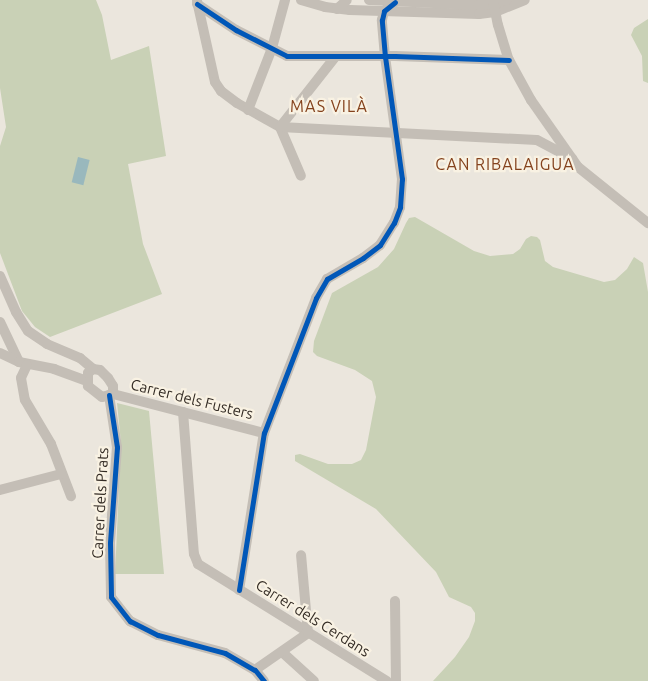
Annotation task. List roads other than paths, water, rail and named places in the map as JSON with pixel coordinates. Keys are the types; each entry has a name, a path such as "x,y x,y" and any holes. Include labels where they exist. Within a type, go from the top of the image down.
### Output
{"street":[{"path":"248,110 272,48 285,0"},
{"path":"301,0 337,9 479,14 506,0"},
{"path":"337,9 347,0"},
{"path":"369,0 494,6 525,0"},
{"path":"197,2 236,30 287,56 509,60"},
{"path":"197,2 214,82 220,91 280,128 394,131 537,140 572,159"},
{"path":"239,590 264,433 280,387 322,285 331,275 372,252 386,237 400,207 402,186 384,57 382,20 384,11 395,2"},
{"path":"494,6 509,60 520,84 572,159 578,167 643,214 648,223"},
{"path":"280,128 335,57"},
{"path":"537,140 549,126"},
{"path":"280,128 301,176"},
{"path":"0,276 16,312 28,331 47,344 80,358 93,368 100,370 113,386 111,395 102,397 93,392 86,381 54,369 23,363 0,353"},
{"path":"0,322 23,363 21,378 23,395 51,444 71,496"},
{"path":"86,381 88,373 93,368"},
{"name":"Carrer dels Fusters","path":"111,395 264,433"},
{"name":"Carrer dels Prats","path":"111,395 117,447 110,543 111,598 130,621 158,635 225,653 255,670"},
{"name":"Carrer dels Cerdans","path":"183,412 194,554 198,564 387,681"},
{"path":"0,490 61,474"},
{"path":"264,681 255,670 308,633 301,555"},
{"path":"395,601 396,681"},
{"path":"282,652 314,681"}],"water":[{"path":"78,157 90,160 83,185 72,182"}],"district":[{"name":"MAS VILÀ","path":"329,106"},
{"name":"CAN RIBALAIGUA","path":"505,164"}]}
